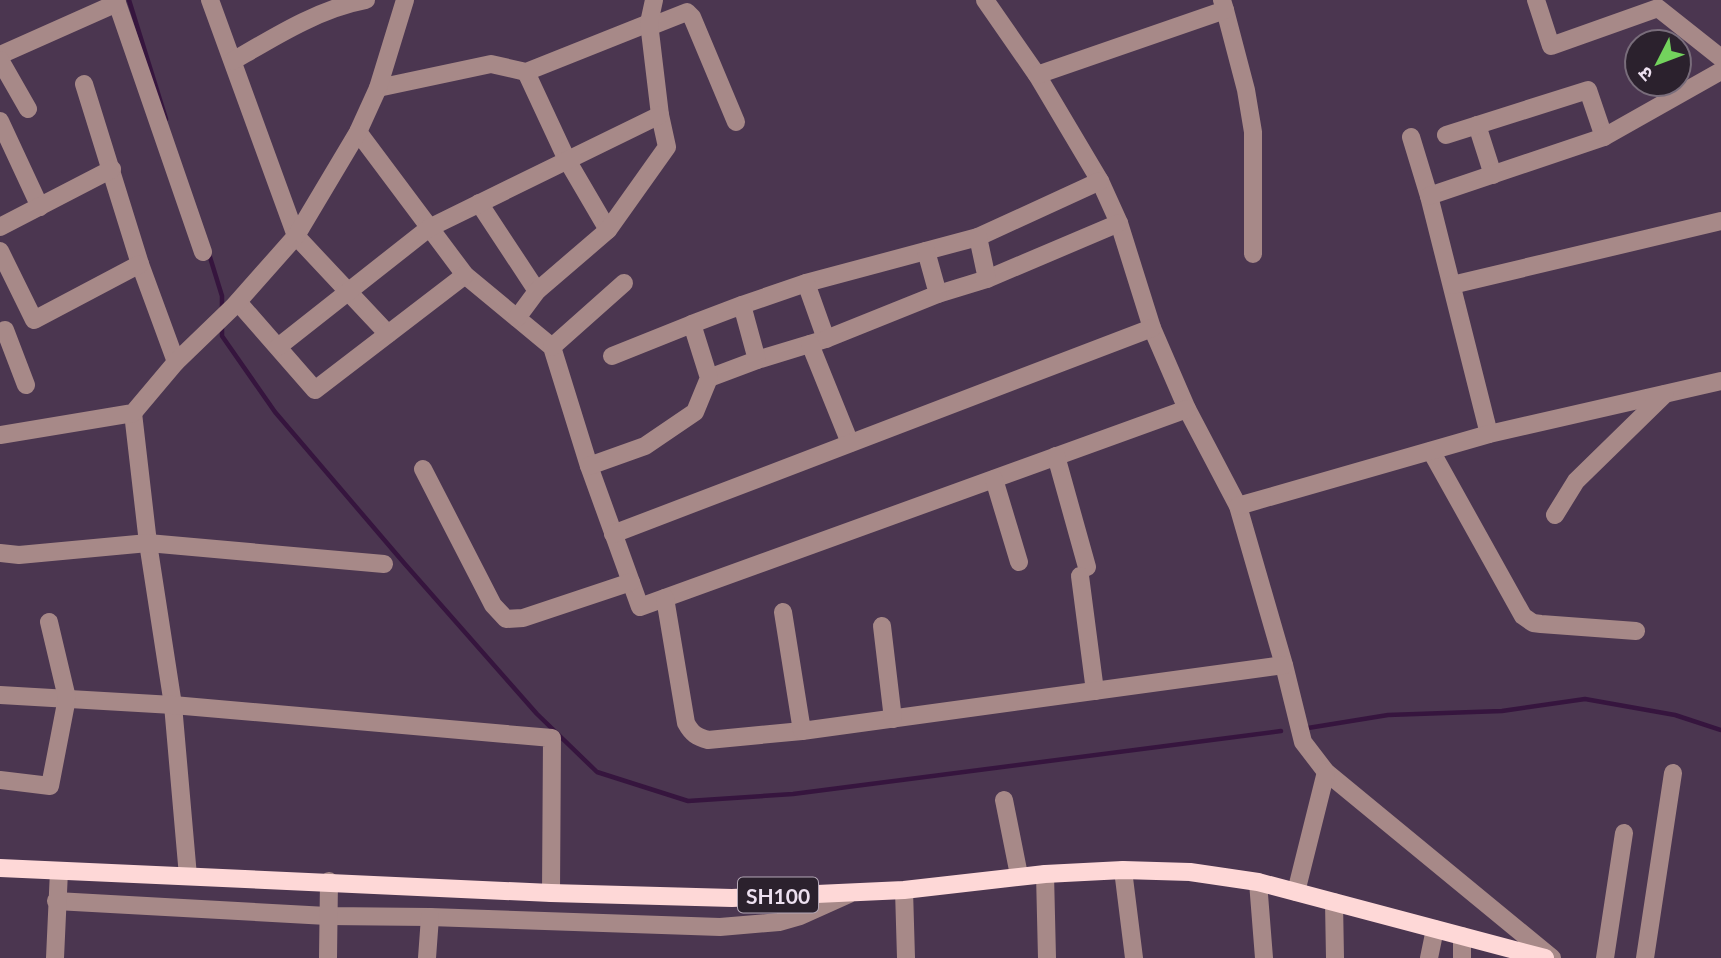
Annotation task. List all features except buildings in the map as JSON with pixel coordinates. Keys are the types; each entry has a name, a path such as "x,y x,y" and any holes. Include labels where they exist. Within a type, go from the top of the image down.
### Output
{"main road":[{"name":"SH100","path":"0,868 732,898 904,890 1019,875 1123,870 1190,872 1258,882 1545,958"}],"street":[{"path":"210,0 296,236 388,334"},
{"path":"233,61 280,33 343,2 366,0"},
{"path":"0,435 133,413 176,362 236,304 296,236 358,132 378,88 405,0"},
{"path":"517,318 537,291 608,230 667,147 660,115 649,25 654,0"},
{"path":"985,0 1037,75 1100,181 1119,223 1152,328 1187,409 1238,506 1284,665 1303,742 1326,772 1552,958"},
{"path":"1536,0 1551,46 1657,4 1721,58"},
{"path":"0,55 117,2 203,251"},
{"path":"1037,75 1223,5 1246,90 1254,132 1254,254"},
{"path":"378,88 491,64 526,72 687,12 692,17 736,122"},
{"path":"0,61 28,109"},
{"path":"1429,196 1604,137 1721,71"},
{"path":"526,72 567,160 608,230"},
{"path":"84,84 141,264 176,362"},
{"path":"1446,135 1588,90 1604,137"},
{"path":"278,347 429,228 660,115"},
{"path":"0,121 40,207"},
{"path":"1477,125 1493,175"},
{"path":"358,132 465,275 552,347 589,466 640,607 1187,409"},
{"path":"1411,137 1429,196 1489,434"},
{"path":"0,227 113,169"},
{"path":"612,356 806,283 978,237 1100,181"},
{"path":"479,203 537,291"},
{"path":"1452,285 1721,221"},
{"path":"709,378 818,341 938,294 987,279 1119,223"},
{"path":"978,237 987,279"},
{"path":"0,251 34,320"},
{"path":"926,251 938,294"},
{"path":"26,385 2,331 34,320 141,264"},
{"path":"236,304 315,390 465,275"},
{"path":"552,347 624,283"},
{"path":"806,283 818,341 850,443"},
{"path":"742,305 757,360"},
{"path":"589,466 645,446 695,411 709,378 692,324"},
{"path":"613,534 1152,328"},
{"path":"1238,506 1489,434 1721,382"},
{"path":"1555,515 1576,481 1665,394"},
{"path":"133,413 148,543 173,705 188,876"},
{"path":"1431,451 1519,609 1528,620 1541,624 1636,631"},
{"path":"1056,456 1083,572 1095,691"},
{"path":"424,468 493,606 506,619 523,618 631,582"},
{"path":"994,479 1019,562"},
{"path":"0,553 19,555 148,543 384,564"},
{"path":"665,598 686,723 691,732 708,740 802,731 1284,665"},
{"path":"783,612 802,731"},
{"path":"0,780 50,786 67,698 50,622"},
{"path":"882,626 893,719"},
{"path":"0,695 173,705 552,738 551,892"},
{"path":"1296,892 1326,772"},
{"path":"1645,958 1673,773"},
{"path":"1004,800 1019,875"},
{"path":"1605,958 1624,832"},
{"path":"1123,870 1134,958"},
{"path":"55,958 59,871"},
{"path":"1045,874 1047,958"},
{"path":"328,881 328,958"},
{"path":"1258,882 1264,958"},
{"path":"904,890 906,958"},
{"path":"56,901 327,916 720,927 779,922 800,916 852,892"},
{"path":"1334,902 1335,958"},
{"path":"427,958 430,917"},
{"path":"1429,958 1435,929"},
{"path":"1462,936 1462,958"}],"waterway":[{"path":"129,0 166,119"},
{"path":"209,254 222,296 222,310"},
{"path":"222,325 222,336 275,412 537,714 597,772 688,801 793,794 1281,731"},
{"path":"1308,728 1388,715 1502,711 1585,699 1675,715 1721,730"}]}
